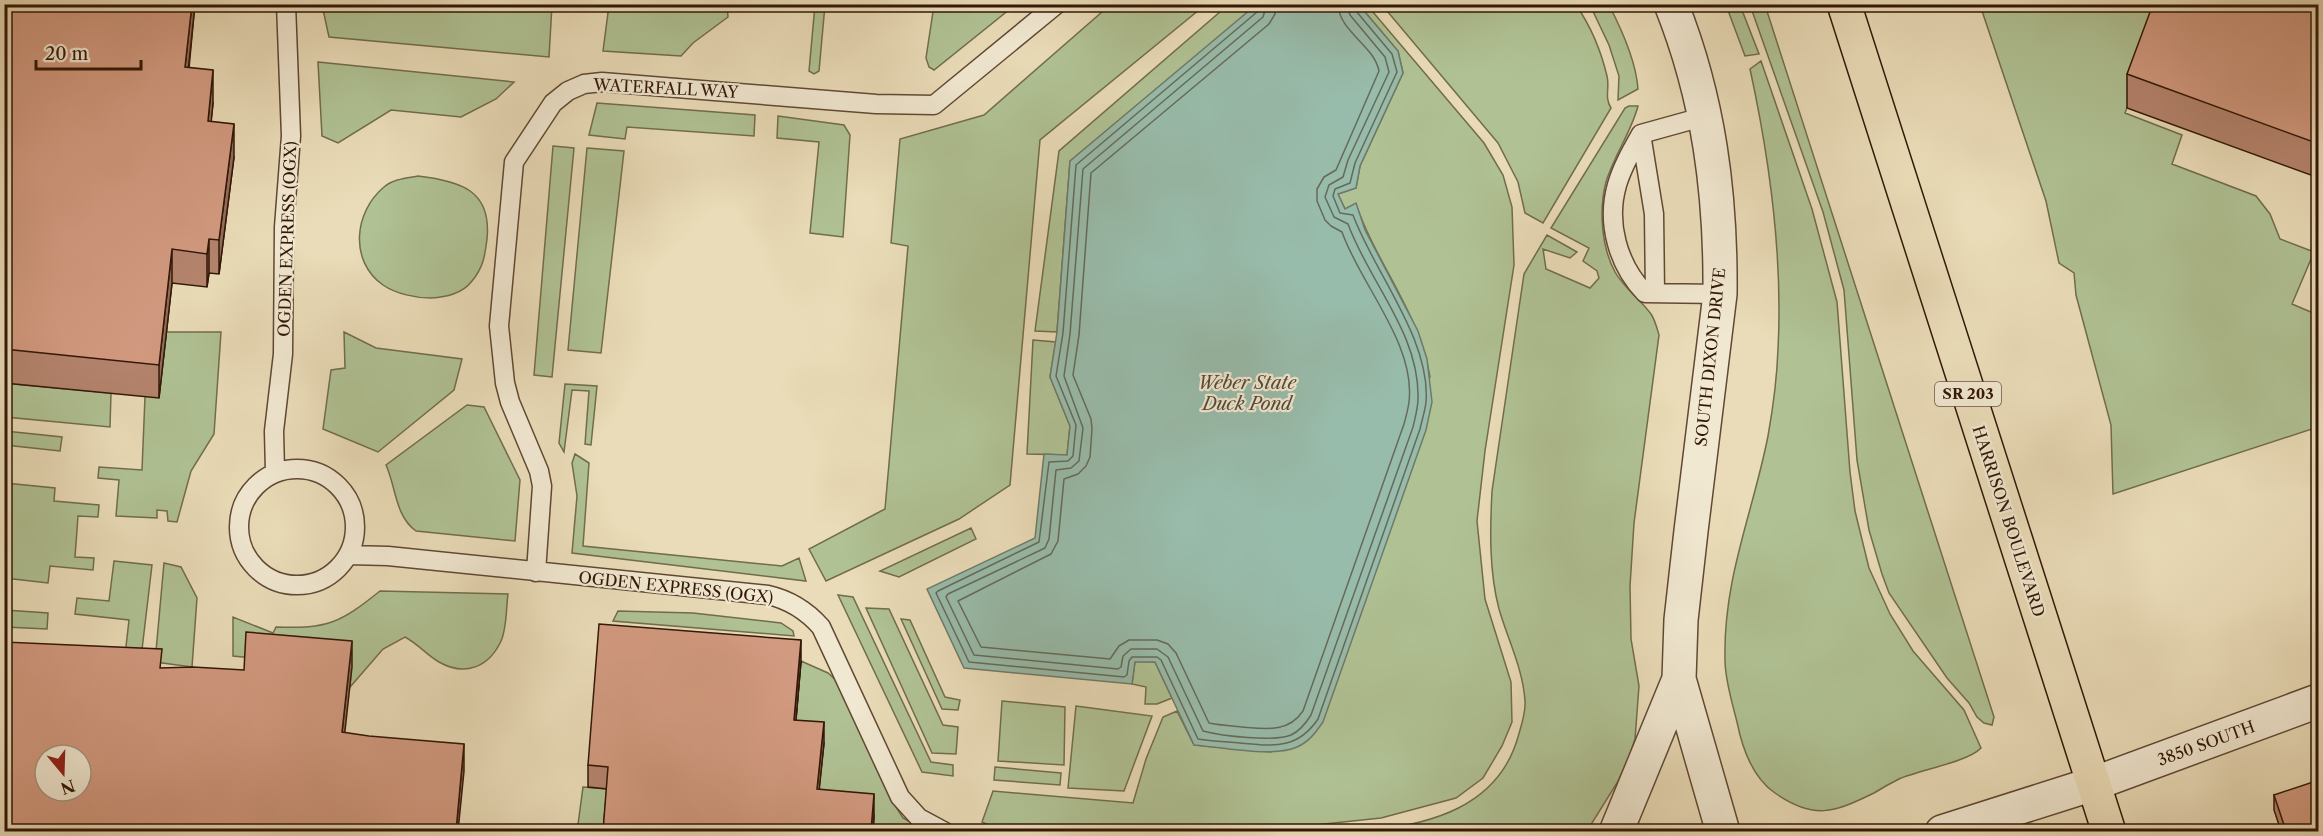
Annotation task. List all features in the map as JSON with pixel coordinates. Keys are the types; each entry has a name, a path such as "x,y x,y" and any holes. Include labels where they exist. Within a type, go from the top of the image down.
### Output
{"main road":[{"name":"HARRISON BOULEVARD","path":"1844,4 2109,831"}],"street":[{"name":"SOUTH DIXON DRIVE","path":"1671,4 1706,116 1719,216 1720,294 1681,620 1679,680 1723,831"},
{"name":"SOUTH DIXON DRIVE","path":"1616,831 1679,680"},
{"name":"3850 SOUTH","path":"1942,831 2093,784 2319,701"}],"lane":[{"name":"OGDEN EXPRESS (OGX)","path":"275,472 274,431 283,354 284,227 291,145 286,4"},
{"name":"WATERFALL WAY","path":"536,572 542,486 539,471 510,402 505,382 499,326 514,162 553,104 568,91 584,84 602,82 876,104 934,105 1057,4"},
{"path":"1706,116 1641,134 1617,187 1614,219 1618,249 1624,264 1636,284 1645,293 1720,294"},
{"path":"1641,134 1654,214 1655,293"},
{"path":"306,469 328,478 345,494 352,508 355,524 354,540 349,555 327,577 312,584 281,583 267,577 254,567 239,539 238,523 249,493 275,472 306,469"},
{"name":"OGDEN EXPRESS (OGX)","path":"349,555 388,556 768,594 785,599 812,617 827,639 900,797 919,818 945,831"}],"shaded area":[{"path":"934,4 1015,5 934,70 929,67 926,58"},
{"path":"1451,4 1461,7 1486,4 1576,5 1602,57 1611,108 1543,223 1525,213 1518,182 1498,143 1382,5"},
{"path":"322,5 552,5 549,57 329,37"},
{"path":"609,5 727,5 728,17 693,43 681,56 603,51"},
{"path":"815,5 825,5 819,71 814,74 809,71"},
{"path":"1110,5 1205,5 1040,140 1010,485 959,519 826,581 809,549 885,509 908,246 891,243 900,139 984,115"},
{"path":"1228,5 1257,5 1070,161 1057,332 1035,331 1059,151"},
{"path":"1359,5 1367,5 1484,143 1503,175 1512,207 1514,265 1485,451 1477,521 1485,599 1511,682 1512,722 1502,746 1483,778 1456,798 1381,818 1250,832 1004,832 982,822 993,791 1133,803 1146,759 1163,717 1177,711 1194,745 1271,752 1430,377 1417,332 1356,204 1345,209 1338,194 1356,188 1360,166 1403,73 1398,51"},
{"path":"1590,5 1609,5 1631,57 1638,89 1618,100 1619,76 1609,45"},
{"path":"1726,5 1740,5 1759,54 1745,56"},
{"path":"1750,5 1765,5 1994,717 1992,725 1984,723 1977,717 1969,703 1947,678 1889,593 1882,574 1869,530 1857,460 1844,290 1823,212"},
{"path":"1980,5 2166,5 2125,113 2182,135 2172,164 2256,196 2270,214 2280,239 2314,252 2292,304 2318,315 2318,427 2113,494 2111,425 2076,295 2074,273 2059,263 2046,201"},
{"path":"1761,61 1812,209 1837,302 1850,472 1855,511 1869,568 1890,614 1913,651 1964,710 1981,748 1955,762 1899,779 1847,805 1824,811 1801,807 1789,802 1767,787 1760,779 1742,742 1725,668 1729,601 1740,546 1768,436 1777,360 1779,279 1777,243 1764,138 1750,69"},
{"path":"318,62 514,82 496,99 461,117 391,110 338,143 322,136"},
{"path":"597,103 755,115 754,136 627,127 625,139 589,135"},
{"path":"1638,106 1606,182 1602,204 1604,239 1615,272 1651,314 1659,335 1634,523 1630,586 1631,639 1639,686 1635,739 1628,760 1617,783 1587,831 1366,832 1414,824 1459,808 1478,796 1495,780 1508,761 1518,737 1525,710 1524,689 1496,595 1492,565 1491,521 1492,491 1524,274 1547,235 1577,252 1570,258 1543,249 1546,269 1590,288 1599,278 1597,271 1583,261 1589,248 1551,228 1625,108"},
{"path":"778,116 844,125 850,135 843,237 810,233 819,142 777,138"},
{"path":"553,146 574,148 552,377 534,375"},
{"path":"587,148 624,151 601,353 568,350"},
{"path":"418,176 460,185 478,199 484,209 487,239 481,266 468,285 448,296 419,297 388,288 372,275 360,250 362,223 366,209 374,197 392,182"},
{"path":"166,332 221,332 214,434 191,471 177,522 168,521 167,511 157,510 157,518 116,516 119,480 98,478 99,467 142,470 145,397"},
{"path":"344,332 376,348 462,359 454,390 378,452 323,429 331,370 345,368"},
{"path":"1033,340 1056,342 1050,377 1070,426 1067,455 1027,454"},
{"path":"4,383 111,393 110,427 5,417"},
{"path":"565,384 597,386 591,445 585,444 589,391 572,390 564,452 559,443"},
{"path":"467,405 484,407 520,480 515,541 416,531 409,525 400,509 386,465"},
{"path":"5,431 62,437 60,451 5,445"},
{"path":"575,454 589,463 583,546 782,566 799,558 806,581 572,553 577,496 572,463"},
{"path":"5,483 55,488 54,501 99,505 98,517 78,516 75,557 94,558 93,570 50,566 48,583 5,578"},
{"path":"971,528 976,539 899,577 880,571"},
{"path":"114,561 152,565 139,675 123,673 129,620 75,614 77,598 109,601"},
{"path":"164,563 181,567 197,598 192,667 155,662"},
{"path":"380,591 508,594 503,636 490,657 483,663 467,669 458,669 439,662 405,637 383,649 350,687 351,667 233,656 233,617 273,633 276,627 321,625 343,617"},
{"path":"838,595 853,597 931,762 953,765 953,776 922,772"},
{"path":"866,608 889,609 943,725 958,727 956,754 932,753"},
{"path":"5,610 48,613 47,629 5,627"},
{"path":"618,611 693,613 781,623 793,631 794,636 613,621"},
{"path":"901,619 910,620 945,697 960,700 958,710 942,709"},
{"path":"801,661 828,673 840,684 894,804 903,818 926,831 873,831 874,815 817,810 794,742"},
{"path":"1135,661 1155,662 1172,698 1157,704 1145,704 1146,687 1132,684"},
{"path":"1002,701 1065,707 1064,765 998,761"},
{"path":"1076,706 1152,716 1124,791 1068,788"},
{"path":"995,767 1061,773 1060,785 994,780"},
{"path":"583,787 608,789 605,831 577,832"}],"water":[{"name":"Weber State Duck Pond","path":"1257,4 1359,5 1398,51 1403,73 1360,166 1356,188 1338,194 1345,209 1356,203 1365,230 1418,331 1427,359 1432,402 1426,430 1323,722 1301,745 1274,752 1194,745 1155,662 1135,662 1132,684 964,668 927,589 1035,538 1044,454 1067,455 1070,426 1050,377 1057,332 1070,161"}],"building":[{"path":"4,4 192,4 185,67 213,70 208,121 234,124 219,240 209,239 207,254 172,249 159,365 4,349"},
{"path":"2153,4 2319,4 2319,144 2127,74"},
{"path":"599,624 801,640 794,720 824,722 817,789 874,794 871,831 603,831 608,767 588,765"},
{"path":"246,632 352,641 342,732 464,744 456,831 4,831 4,642 162,649 160,668 244,670"},
{"path":"2319,780 2319,831 2286,831 2274,795"}]}
